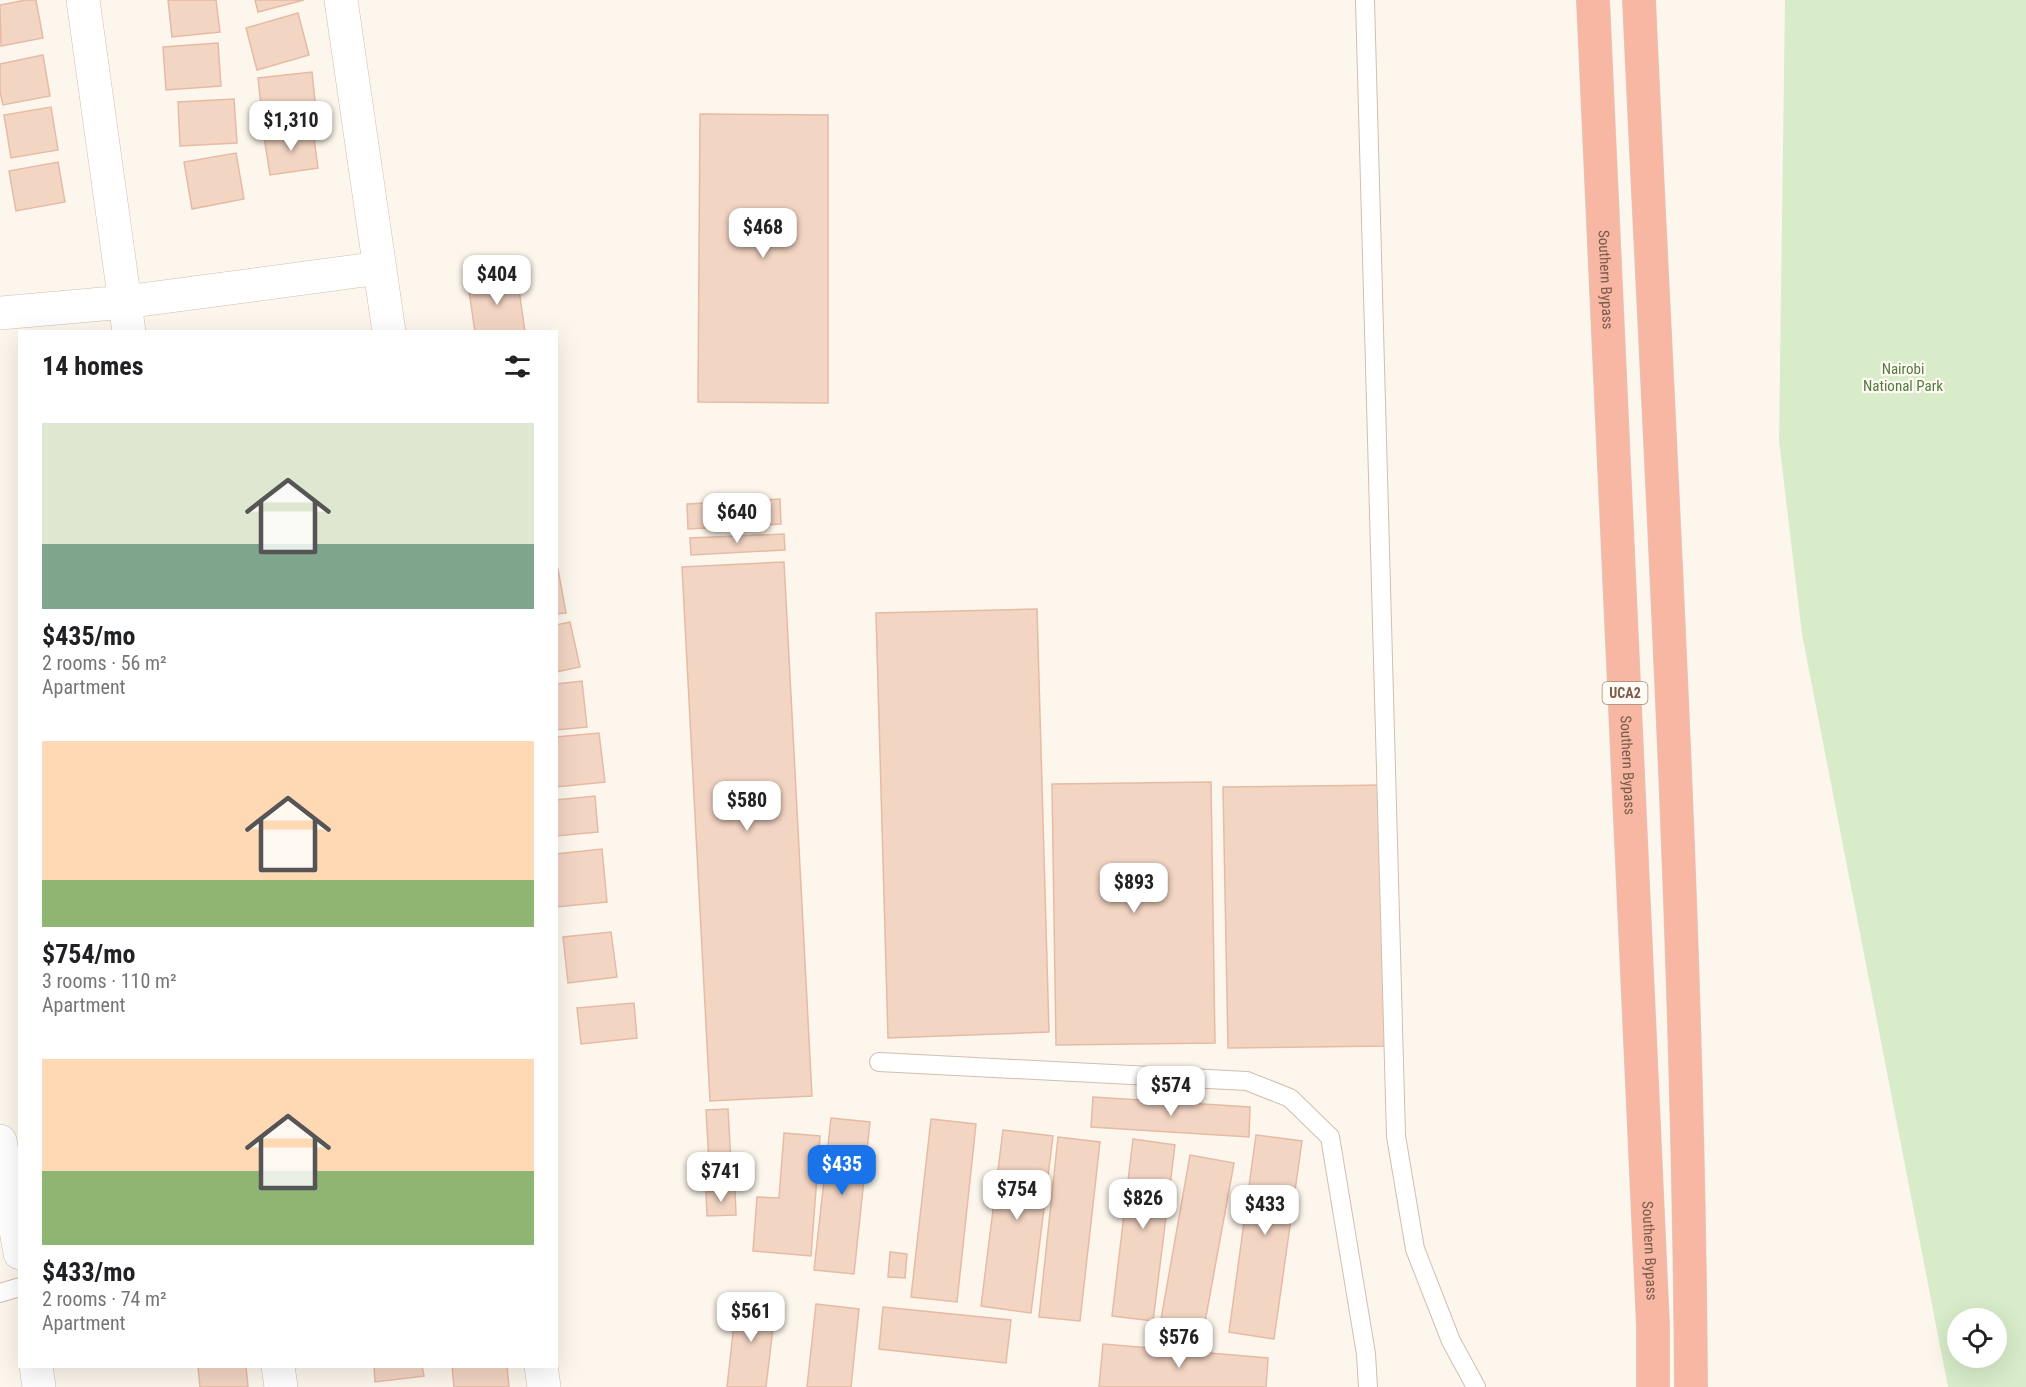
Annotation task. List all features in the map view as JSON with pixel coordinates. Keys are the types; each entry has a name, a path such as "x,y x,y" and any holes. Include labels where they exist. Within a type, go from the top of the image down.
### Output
{"highway":[{"name":"Southern Bypass","path":"1593,0 1653,1315 1653,1387"},
{"path":"1639,0 1683,968 1690,1227 1691,1387"}],"street":[{"path":"83,0 127,317"},
{"path":"340,0 389,330"},
{"path":"0,313 127,317 380,268"},
{"path":"0,1141 18,1242"},
{"path":"36,1368 39,1387"},
{"path":"278,1368 281,1387"},
{"path":"541,1368 544,1387"}],"lane":[{"path":"1365,0 1396,1136 1415,1249 1451,1341 1476,1387"},
{"path":"879,1062 1247,1081 1290,1098 1330,1137 1366,1354 1368,1387"},
{"path":"0,1293 18,1288"}],"green space":[{"name":"Nairobi National Park","path":"1785,0 2026,0 2026,1387 1948,1387 1802,634 1779,441"}],"building":[{"path":"36,0 43,38 1,46 0,5"},
{"path":"168,0 216,0 220,32 172,37"},
{"path":"255,0 304,0 258,12"},
{"path":"298,13 309,55 257,70 246,28"},
{"path":"218,43 221,86 166,90 163,47"},
{"path":"43,55 50,96 3,105 0,92 0,64"},
{"path":"312,72 316,110 262,115 258,78"},
{"path":"234,99 237,143 180,146 178,102"},
{"path":"51,107 58,150 11,158 4,115"},
{"path":"700,114 828,115 828,403 698,402"},
{"path":"313,130 318,168 270,175 264,137"},
{"path":"236,153 244,199 192,209 184,162"},
{"path":"58,162 65,202 16,211 9,171"},
{"path":"517,276 525,330 475,330 468,284"},
{"path":"780,499 781,524 688,529 687,504"},
{"path":"784,534 785,550 691,555 690,538"},
{"path":"784,562 812,1096 710,1101 682,567"},
{"path":"558,569 566,613 558,614"},
{"path":"1037,609 1049,1032 888,1038 876,613"},
{"path":"570,622 580,667 558,672 558,625"},
{"path":"582,681 587,727 558,730 558,684"},
{"path":"599,733 605,782 558,787 558,737"},
{"path":"1211,782 1215,1043 1056,1045 1052,784"},
{"path":"1383,785 1387,1046 1228,1048 1223,787"},
{"path":"595,796 598,832 558,836 558,800"},
{"path":"602,849 607,902 558,907 558,854"},
{"path":"611,932 617,977 568,983 563,937"},
{"path":"634,1003 637,1038 581,1044 577,1008"},
{"path":"1093,1097 1250,1107 1249,1137 1091,1127"},
{"path":"728,1109 732,1181 710,1182 706,1110"},
{"path":"831,1118 870,1122 854,1274 814,1270"},
{"path":"931,1119 976,1124 957,1302 911,1297"},
{"path":"1003,1130 1053,1136 1031,1313 981,1306"},
{"path":"784,1133 820,1136 811,1256 753,1251 757,1197 779,1198"},
{"path":"1256,1135 1302,1141 1274,1339 1229,1332"},
{"path":"1058,1137 1100,1142 1080,1321 1039,1317"},
{"path":"1133,1139 1175,1145 1153,1321 1112,1316"},
{"path":"1190,1155 1234,1163 1203,1333 1160,1325"},
{"path":"735,1190 736,1215 707,1216 706,1192"},
{"path":"890,1252 907,1254 905,1278 888,1277"},
{"path":"737,1297 776,1302 766,1387 727,1387"},
{"path":"816,1304 859,1309 851,1387 807,1387"},
{"path":"883,1307 1011,1320 1006,1363 879,1349"},
{"path":"1103,1344 1268,1358 1266,1387 1099,1387"},
{"path":"198,1368 246,1368 248,1387 200,1387"},
{"path":"374,1368 422,1368 424,1376 375,1382"},
{"path":"452,1368 507,1368 509,1387 454,1387"}]}
